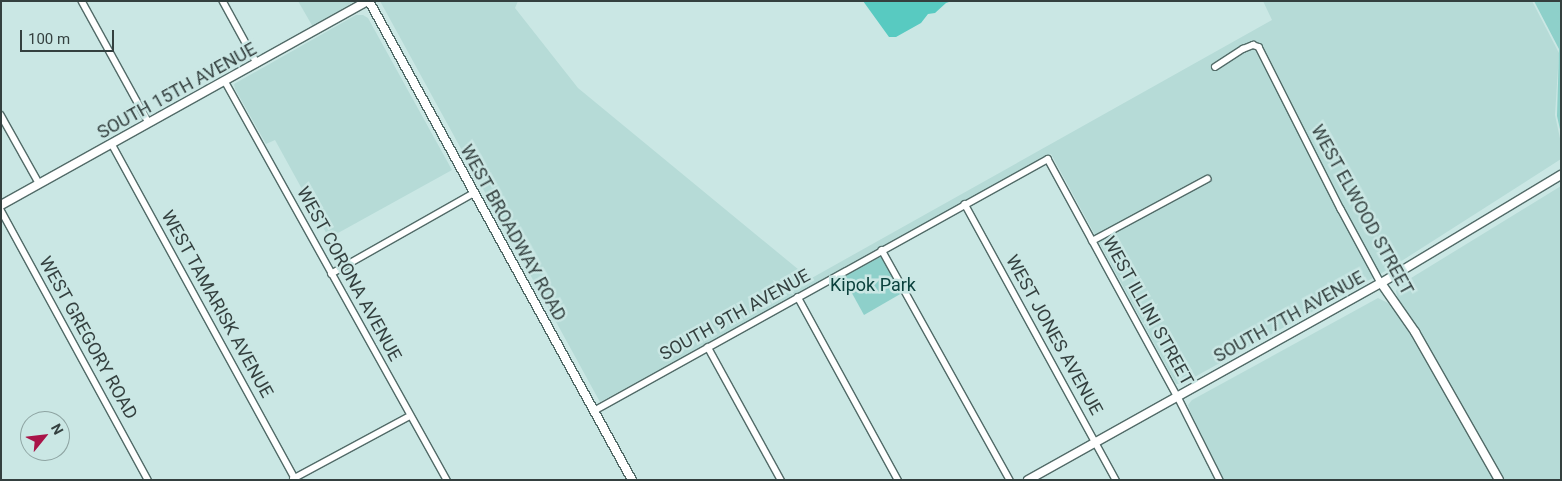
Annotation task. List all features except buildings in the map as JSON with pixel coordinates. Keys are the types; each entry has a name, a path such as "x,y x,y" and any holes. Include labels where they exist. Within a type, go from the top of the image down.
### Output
{"main road":[{"name":"SOUTH 15TH AVENUE","path":"1,205 368,1"},
{"name":"WEST BROADWAY ROAD","path":"368,1 632,480"},
{"name":"SOUTH 7TH AVENUE","path":"1028,480 1381,283 1561,176"},
{"name":"WEST ELWOOD STREET","path":"1381,283 1414,332 1500,480"}],"street":[{"path":"82,1 149,123"},
{"path":"223,1 257,63"},
{"name":"WEST ELWOOD STREET","path":"1215,67 1243,49 1253,45 1260,47 1341,209 1381,283"},
{"name":"WEST CORONA AVENUE","path":"225,81 447,480"},
{"path":"1,115 39,183"},
{"name":"WEST TAMARISK AVENUE","path":"112,144 294,479"},
{"name":"SOUTH 9TH AVENUE","path":"594,411 798,296 1048,159"},
{"name":"WEST ILLINI STREET","path":"1048,159 1178,396 1220,480"},
{"path":"1092,241 1207,179"},
{"path":"332,274 474,193"},
{"name":"WEST JONES AVENUE","path":"965,204 1116,480"},
{"name":"WEST GREGORY ROAD","path":"1,210 148,480"},
{"path":"882,250 1010,480"},
{"path":"798,296 898,480"},
{"path":"708,347 781,480"},
{"path":"294,479 410,416"}],"shaded area":[{"path":"298,1 355,1 313,27"},
{"path":"380,1 518,1 515,8 578,88 810,279 1272,20 1263,1 1532,1 1559,53 1555,115 1561,143 1561,159 1389,269 1182,384 1176,384 1051,154 748,323 600,402"},
{"path":"863,1 952,1 946,3 935,13 928,14 921,23 896,37 889,37"},
{"path":"356,15 363,15 368,18 452,170 329,238 275,140 266,144 234,84"},
{"path":"1561,186 1561,480 1502,480 1416,326 1398,300 1396,291 1398,286"},
{"path":"1378,298 1388,303 1410,332 1495,480 1224,480 1191,414 1188,405 1192,400"}],"green space":[{"path":"1534,1 1561,1 1561,134 1557,116 1559,49"},
{"name":"Kipok Park","path":"882,256 902,293 864,315 843,277"}]}
